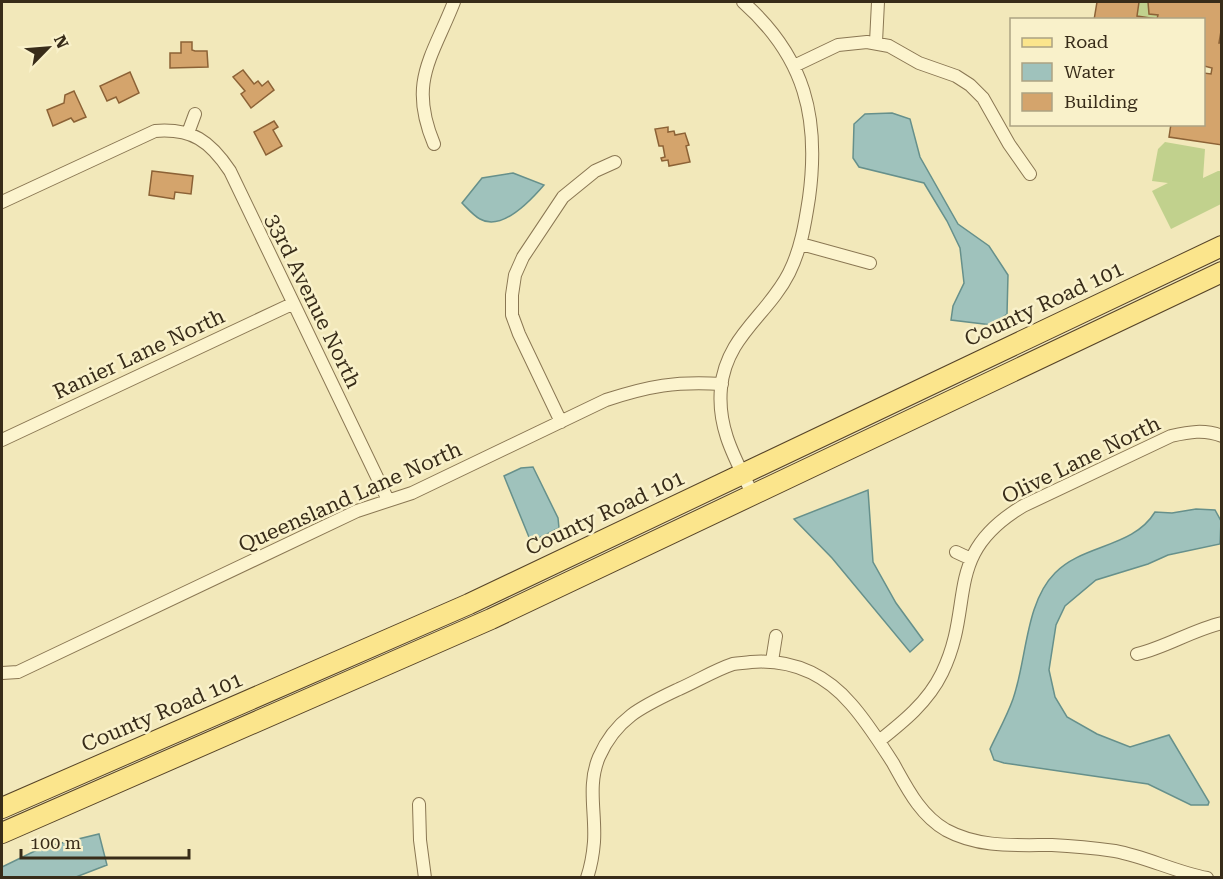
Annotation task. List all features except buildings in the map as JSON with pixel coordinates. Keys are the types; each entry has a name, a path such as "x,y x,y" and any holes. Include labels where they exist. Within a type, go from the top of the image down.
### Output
{"main road":[{"name":"County Road 101","path":"2,808 469,604 1221,246"},
{"path":"2,833 492,619 1221,272"}],"street":[{"path":"434,144 426,124 422,102 423,81 428,59 454,2"},
{"path":"743,2 760,17 778,39 794,66 804,90 811,118 813,147 812,176 801,244 789,274 735,345 726,366 722,384 721,411 724,434 753,495"},
{"path":"876,42 878,2"},
{"path":"794,66 838,45 876,42 889,46 919,63 956,76 970,85 983,98 1009,144 1030,174"},
{"path":"2,202 155,131 170,130 188,133 195,114"},
{"name":"33rd Avenue North","path":"188,133 212,147 230,171 388,500"},
{"path":"561,423 512,315 515,275 523,257 563,197 595,171 615,162"},
{"path":"801,244 870,263"},
{"name":"Ranier Lane North","path":"2,440 292,304"},
{"name":"Queensland Lane North","path":"2,673 18,672 357,511 412,493 606,400 662,384 692,382 722,384"},
{"name":"Olive Lane North","path":"879,741 913,713 929,694 941,674 951,651 970,558 990,531 1005,517 1023,506 1171,436 1203,431 1221,436"},
{"path":"956,552 970,558"},
{"path":"1137,654 1158,650 1199,629 1221,623"},
{"path":"772,661 776,636"},
{"path":"587,878 594,840 593,778 598,759 618,725 649,703 734,664 772,661 816,673 852,704 879,741 915,801 944,829 980,843 1087,847 1119,852 1207,878"},
{"path":"419,804 420,840 425,878"}],"green space":[{"path":"1139,2 1148,2 1149,13 1158,15 1157,18 1137,16"},
{"path":"1165,142 1205,149 1203,178 1221,171 1221,204 1171,229 1152,191 1168,183 1152,181 1158,149"}],"water":[{"path":"892,113 910,119 920,157 958,224 989,246 1008,275 1007,314 992,325 951,320 953,306 964,283 960,248 924,183 859,167 853,158 854,124 865,114"},
{"path":"513,173 544,185 507,218 489,222 478,218 462,203 482,178"},
{"path":"533,467 558,518 559,528 531,542 504,476 521,468"},
{"path":"868,490 873,562 896,603 923,640 910,652 832,558 794,519"},
{"path":"1196,509 1215,510 1221,521 1220,544 1168,555 1148,564 1096,580 1065,606 1056,625 1049,670 1055,697 1067,717 1097,734 1130,747 1169,735 1209,802 1208,805 1191,805 1148,784 994,760 990,749 1013,699 1032,616 1045,585 1055,573 1079,556 1134,533 1146,524 1155,512 1172,513"},
{"path":"99,834 107,865 76,877 2,877 2,867 41,848"}]}
